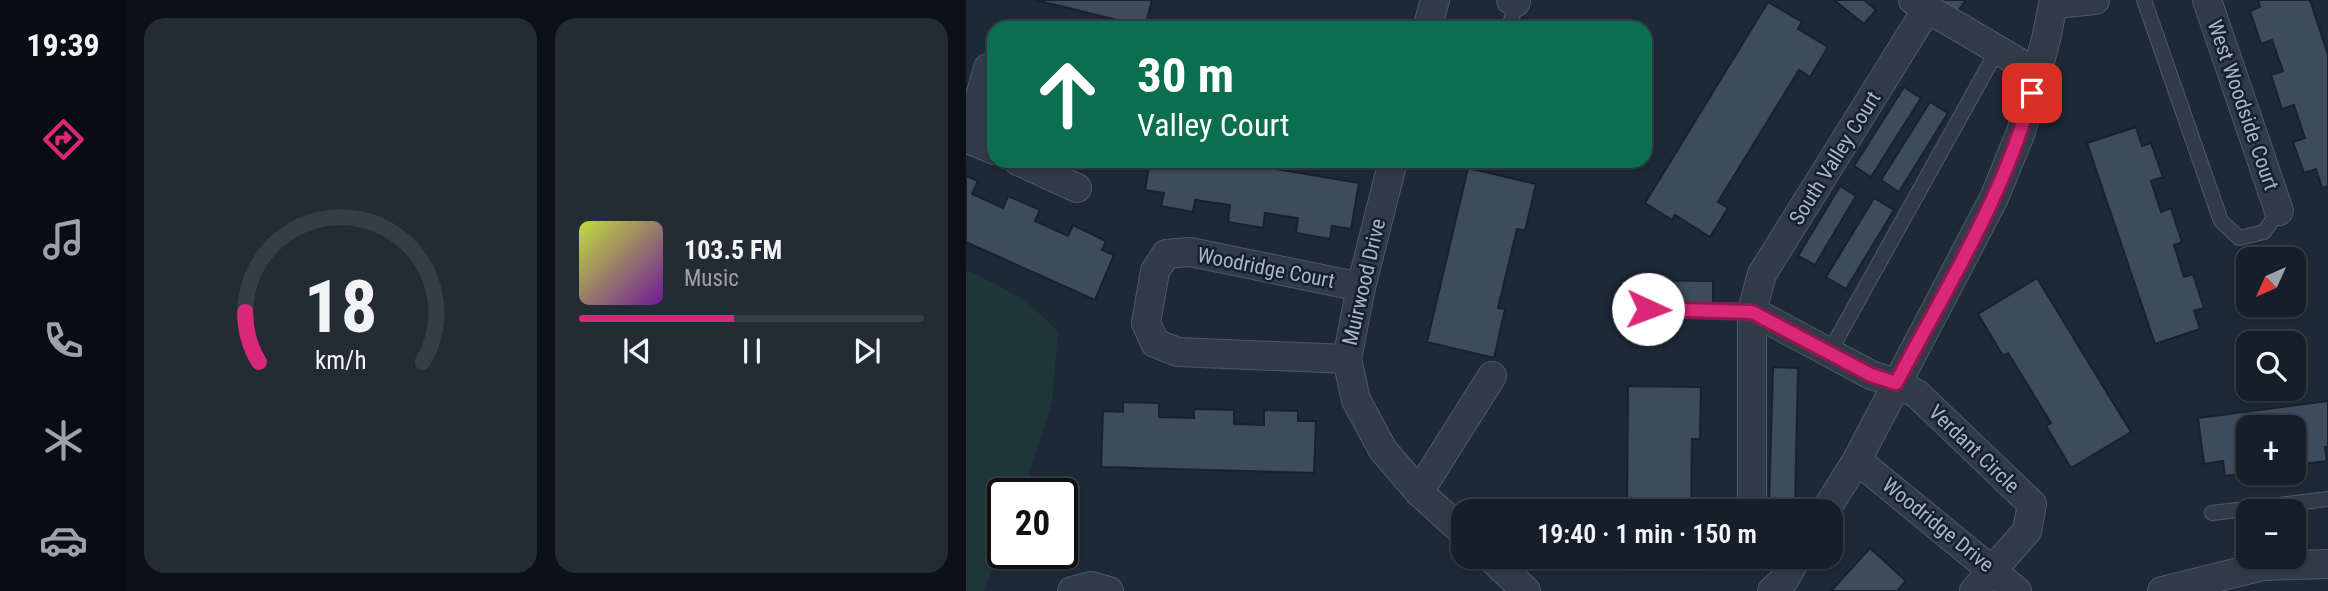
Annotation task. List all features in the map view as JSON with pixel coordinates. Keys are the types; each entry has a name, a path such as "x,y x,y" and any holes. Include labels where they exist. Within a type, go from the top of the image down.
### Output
{"street":[{"path":"1429,21 1435,0"},
{"path":"1833,499 1857,460 1994,198 2021,132 2054,2 2095,0"},
{"name":"West Woodside Court","path":"2207,0 2279,211"},
{"path":"1920,5 2037,73"},
{"name":"South Valley Court","path":"1752,499 1752,312 1762,274 1920,5"},
{"path":"983,67 968,139 987,147"},
{"path":"1033,168 1077,188"},
{"name":"Muirwood Drive","path":"1391,168 1361,287 1347,359 1356,400 1382,450 1419,492 1451,521"},
{"name":"Woodridge Court","path":"1347,359 1178,352 1156,343 1146,323 1155,271 1166,254 1189,252 1361,287"},
{"path":"1752,312 1871,375 1896,383"},
{"path":"1419,492 1492,376"},
{"name":"Verdant Circle","path":"1896,383 1917,394 2032,504 2027,531 1974,591"},
{"name":"Woodridge Drive","path":"1857,460 2017,591"},
{"path":"2162,591 2263,566 2328,564"},
{"path":"1503,569 1526,591"},
{"path":"1772,591 1784,580 1790,569"},
{"path":"1072,591 1091,586 1109,591"}],"lane":[{"path":"2144,0 2221,221 2239,238 2264,232 2279,211"},
{"path":"1830,351 1997,51"},
{"path":"1622,308 1752,312"},
{"path":"2212,513 2328,499"}],"green space":[{"path":"966,270 1015,295 1058,332 1052,402 1028,478 987,478 987,569 992,569 983,591 966,591"}],"building":[{"path":"1036,0 1152,0 1147,21 1121,21"},
{"path":"1834,0 1864,0 1876,10 1864,24"},
{"path":"1935,0 1966,0 1956,14"},
{"path":"2258,0 2310,0 2328,55 2328,186 2322,188 2316,169 2304,173 2293,142 2305,138 2294,105 2282,109 2271,75 2283,71 2272,40 2261,44 2250,11 2260,7"},
{"path":"1768,2 1802,22 1798,29 1828,47 1810,77 1799,70 1718,202 1728,208 1710,237 1675,215 1672,220 1645,203"},
{"path":"1904,87 1921,98 1871,177 1854,166"},
{"path":"1930,102 1948,113 1899,192 1881,180"},
{"path":"2136,127 2142,146 2151,143 2163,177 2151,181 2161,212 2171,208 2182,242 2174,245 2184,277 2193,274 2204,308 2194,311 2200,329 2155,344 2087,143"},
{"path":"1149,168 1270,168 1359,183 1351,229 1332,226 1330,239 1296,233 1298,218 1265,213 1263,228 1228,222 1230,205 1195,200 1193,212 1161,206 1164,193 1145,190"},
{"path":"1468,168 1536,184 1525,231 1517,229 1498,308 1505,309 1494,358 1427,342"},
{"path":"966,176 978,181 972,194 1003,208 1008,196 1040,210 1035,221 1068,236 1073,225 1106,241 1102,250 1114,255 1095,300 966,242"},
{"path":"1840,186 1856,196 1815,265 1798,256"},
{"path":"1874,198 1894,210 1846,289 1826,277"},
{"path":"2037,278 2131,432 2071,468 2046,426 2051,423 2008,353 2003,356 1978,314"},
{"path":"1621,280 1713,281 1713,303 1621,302"},
{"path":"1773,367 1798,368 1795,499 1769,499"},
{"path":"1628,386 1701,387 1700,439 1692,439 1691,499 1627,499"},
{"path":"2328,401 2328,447 2325,447 2327,461 2306,464 2306,415 2236,415 2236,474 2225,476 2223,461 2204,464 2198,418"},
{"path":"1123,402 1159,403 1159,417 1194,418 1194,409 1234,410 1234,424 1264,425 1264,410 1298,411 1298,421 1316,421 1314,473 1101,467 1103,411 1123,412"},
{"path":"1870,548 1906,581 1897,591 1831,591"},
{"path":"1699,569 1699,571 1626,570"}],"route":[{"path":"1648,309 1752,312 1871,375 1896,383 1994,198 2021,132 2032,93"}]}
